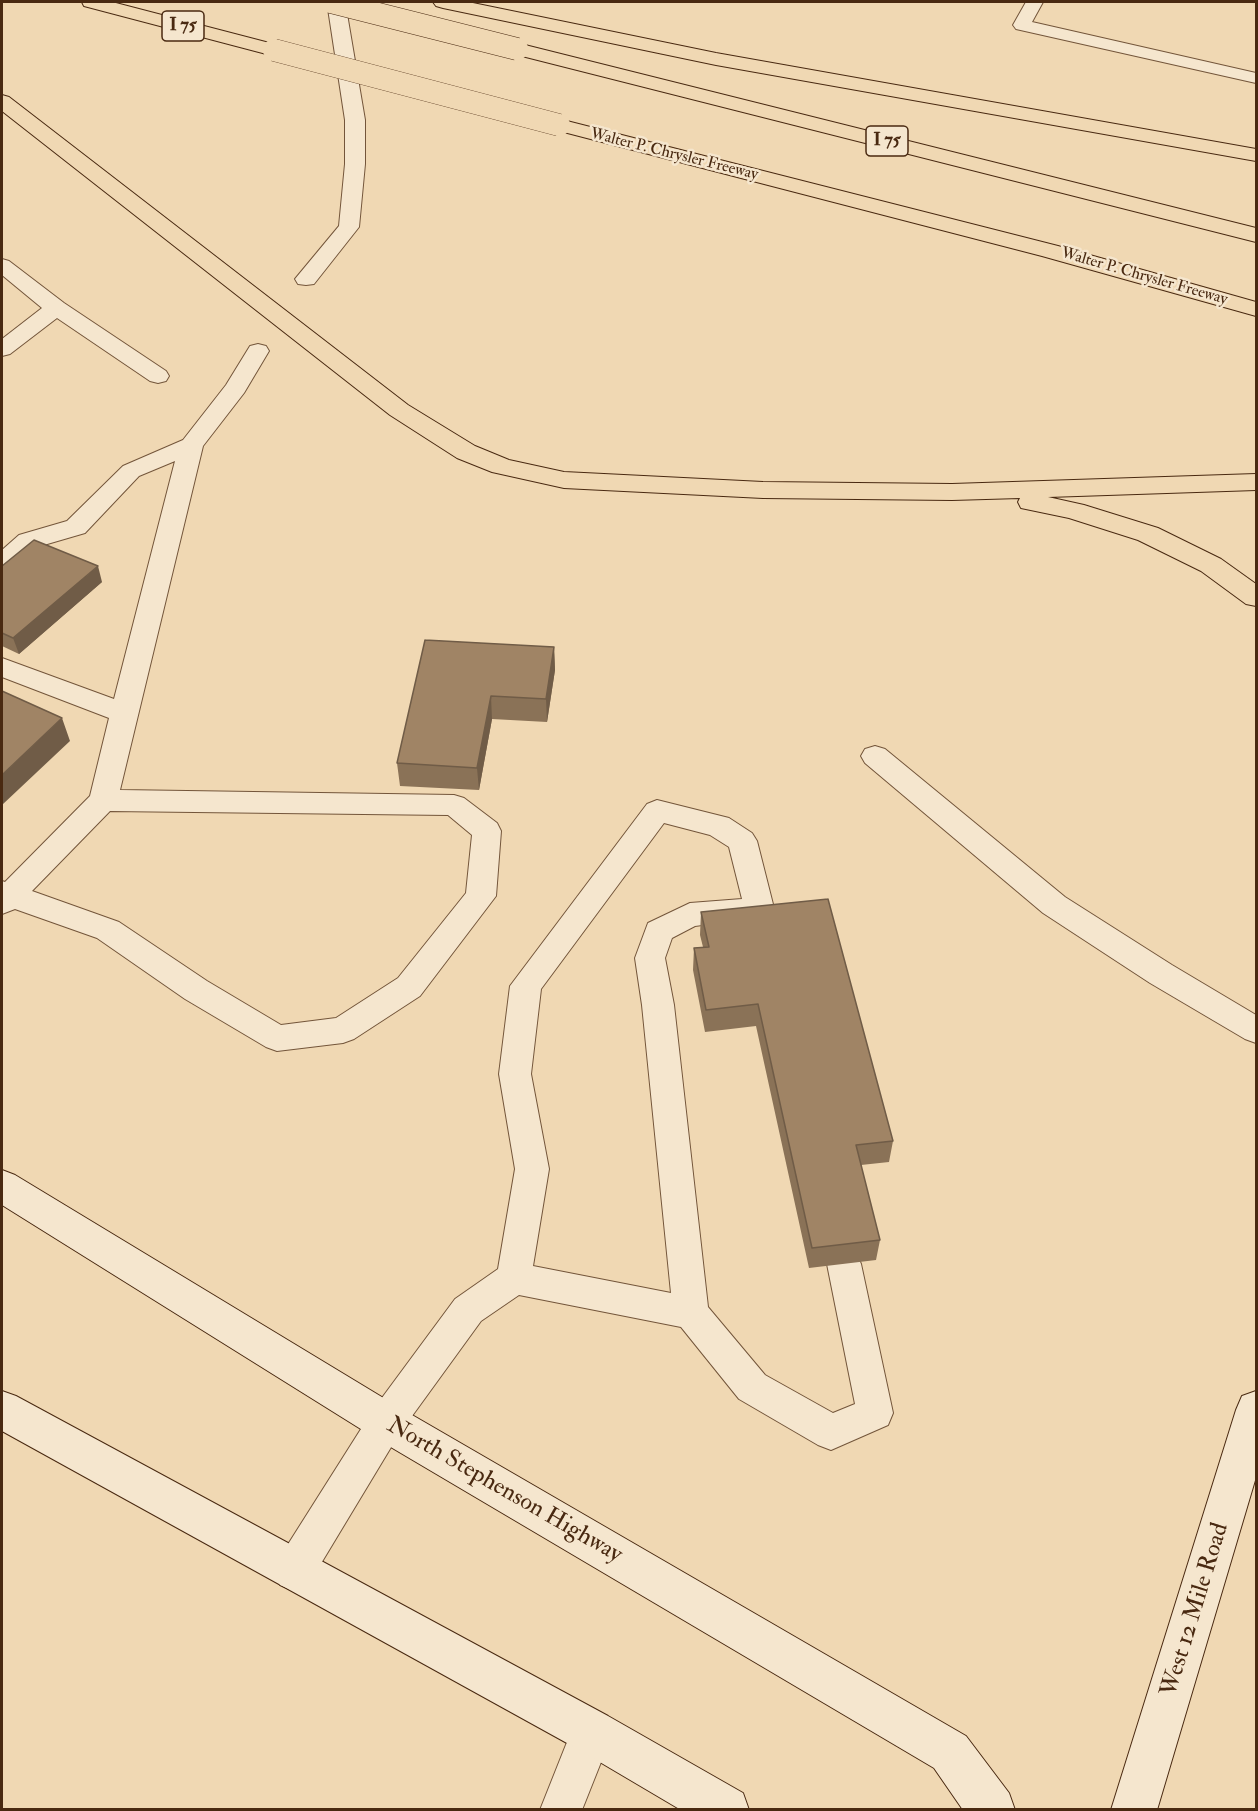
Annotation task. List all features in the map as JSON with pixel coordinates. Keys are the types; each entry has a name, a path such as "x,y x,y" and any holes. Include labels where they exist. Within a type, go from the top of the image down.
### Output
{"highway":[{"name":"Walter P. Chrysler Freeway","path":"91,2 559,125 1050,250 1257,309"},
{"name":"I 75","path":"331,2 1257,235"},
{"path":"443,2 716,59 1257,155"},
{"path":"2,101 399,410 466,452 501,466 564,480 763,490 952,492 1257,482"},
{"path":"952,492 993,495 1064,509 1148,534 1211,565 1257,597"}],"main road":[{"name":"North Stephenson Highway","path":"2,1186 386,1422 950,1752 992,1809"},
{"path":"2,1410 592,1732 726,1809"},
{"name":"West 12 Mile Road","path":"1134,1809 1257,1410"}],"lane":[{"path":"306,279 349,227 355,164 355,120 336,2"},
{"path":"1034,2 1022,25 1257,78"},
{"path":"2,264 56,308 158,376"},
{"path":"2,349 56,308"},
{"path":"104,800 454,805 487,831 481,896 409,987 343,1030 277,1038 196,990 108,930 4,897 104,800 191,445 236,388 258,351"},
{"path":"2,563 28,541 76,527 131,471 191,445"},
{"path":"2,667 124,713"},
{"path":"875,756 1054,905 1161,974 1257,1030"},
{"path":"294,1570 386,1422 468,1310 514,1278 532,1169 515,1074 526,986 657,811 719,826 742,841 761,918 690,915 659,931 650,958 658,1005 691,1313 752,1387 831,1432 875,1413 844,1264"},
{"path":"514,1278 691,1313"},
{"path":"561,1809 592,1732"}],"building":[{"path":"34,540 98,566 13,638 2,633 2,566"},
{"path":"425,640 554,647 546,699 491,696 477,768 397,763"},
{"path":"2,691 62,718 2,775"},
{"path":"828,899 893,1141 856,1145 880,1240 812,1248 758,1004 706,1010 694,948 709,947 701,912"}]}
